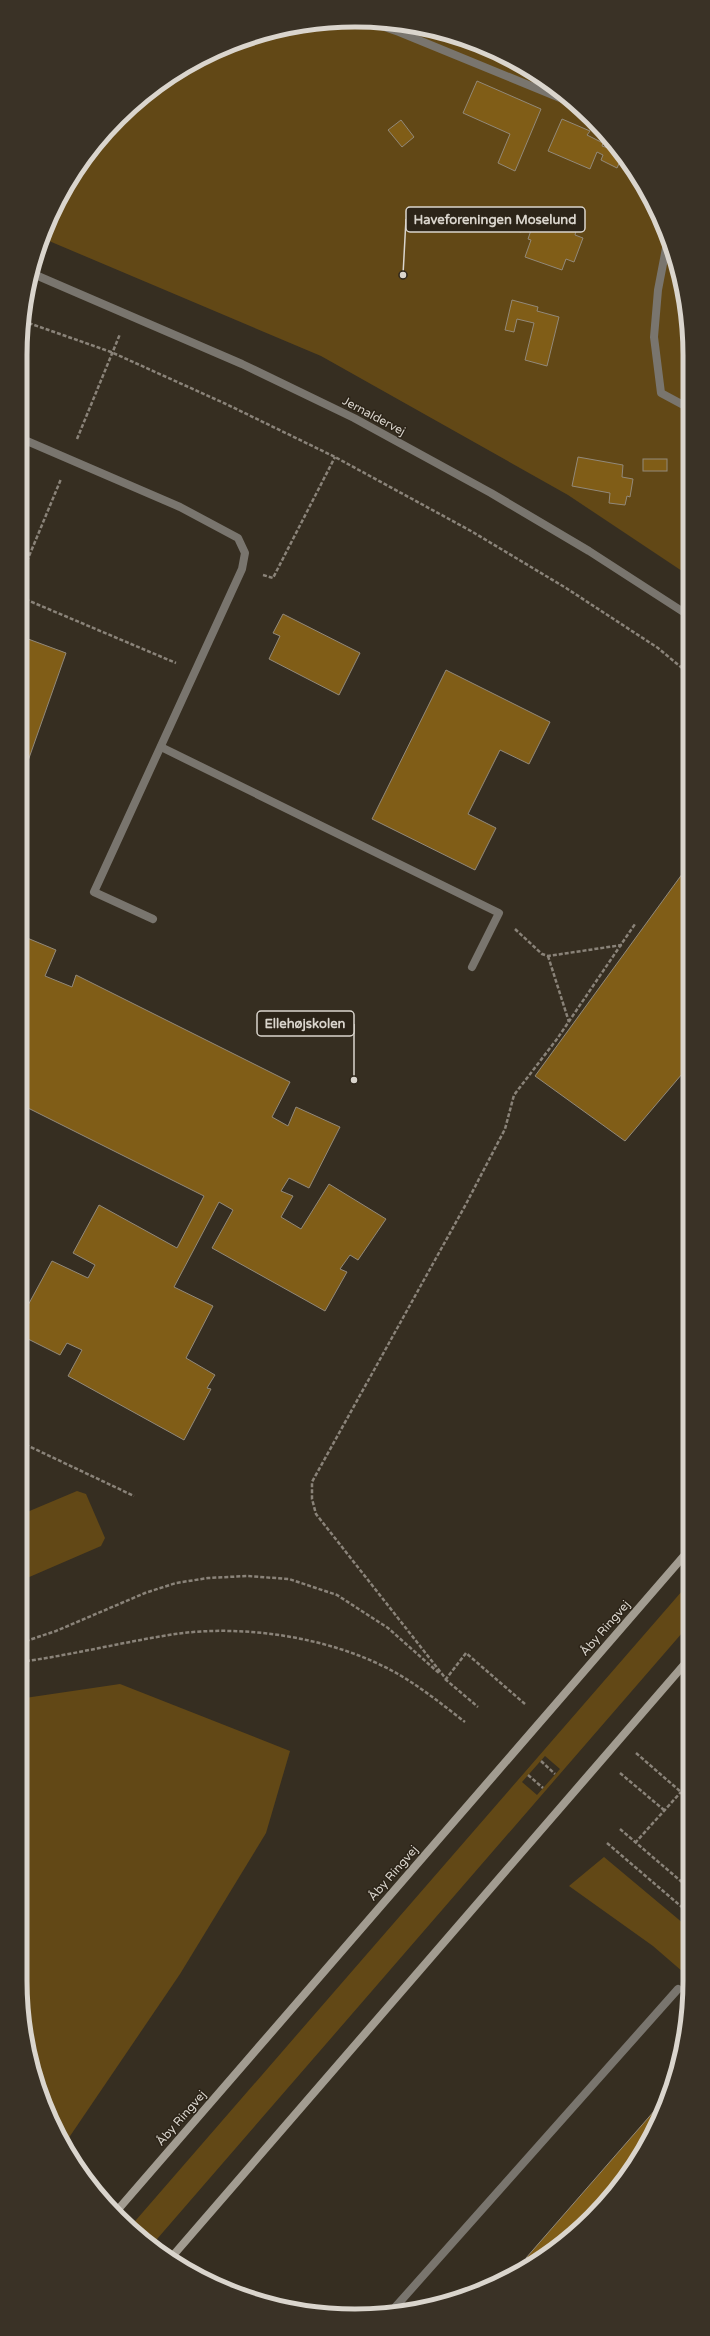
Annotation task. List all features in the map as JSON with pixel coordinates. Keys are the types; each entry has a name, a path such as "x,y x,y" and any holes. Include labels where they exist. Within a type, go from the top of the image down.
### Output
{"main road":[{"name":"Åby Ringvej","path":"119,2209 683,1557"},
{"path":"174,2255 683,1667"}],"street":[{"path":"406,31 557,96"},
{"path":"665,248 658,290 654,337 661,393 683,405"},
{"name":"Jernaldervej","path":"37,275 242,364 361,422 491,493 582,547 683,613"},
{"path":"27,441 180,507 238,538 245,553 242,569 94,892 153,918"},
{"path":"161,747 498,913 472,967"},
{"path":"396,2306 678,1990"}],"path":[{"path":"27,561 111,352 129,314"},
{"path":"29,323 111,352 226,404 335,457 471,531 566,588 658,648 683,669"},
{"path":"242,569 273,578 335,457"},
{"path":"27,600 196,672"},
{"path":"498,913 542,954 548,956 622,945"},
{"path":"446,1679 316,1514 312,1499 312,1482 470,1197 505,1129 514,1095 569,1022 635,924"},
{"path":"548,956 569,1022"},
{"path":"27,1445 134,1496"},
{"path":"27,1641 56,1631 145,1593 176,1583 208,1578 247,1576 289,1579 337,1595 388,1628 478,1707"},
{"path":"27,1661 176,1634 215,1631 253,1632 284,1636 309,1641 368,1659 398,1674 465,1722"},
{"path":"446,1679 466,1653 542,1719"},
{"path":"620,1740 681,1792 635,1843"},
{"path":"540,1760 555,1774"},
{"path":"528,1775 543,1788"},
{"path":"638,1788 664,1810"},
{"path":"620,1828 635,1843 683,1883"},
{"path":"607,1843 683,1908"}],"shaded area":[{"path":"355,27 419,33 460,44 481,52 519,71 537,82 571,108 602,139 628,173 639,191 658,229 666,250 677,291 682,334 683,572 568,495 321,356 48,240 61,210 82,173 108,139 123,123 139,108 173,82 229,52 250,44 291,33"},
{"path":"77,1491 86,1494 105,1538 101,1546 27,1578 27,1512"},
{"path":"683,1590 683,1632 155,2241 139,2228 134,2223","holes":["545,1756 560,1769 537,1795 522,1782"]},
{"path":"120,1684 290,1751 266,1833 180,1974 68,2139 52,2107 44,2086 33,2045 30,2024 27,1981 27,1698"},
{"path":"604,1857 683,1923 683,1972 653,1946 569,1886"}],"building":[{"path":"477,81 541,109 515,171 498,163 510,134 463,113"},
{"path":"562,119 590,131 587,135 603,143 602,146 610,148 620,162 617,168 601,160 603,155 597,152 590,169 548,151"},
{"path":"401,120 414,137 402,147 388,130"},
{"path":"505,208 523,212 521,219 524,220 521,232 508,229 509,223 501,222"},
{"path":"538,210 554,215 552,223 576,231 575,235 583,238 574,262 566,259 562,270 525,257 531,240 528,239"},
{"path":"512,300 538,307 537,311 559,317 547,366 525,360 534,323 517,319 514,332 505,330"},
{"path":"578,457 623,465 622,477 633,479 630,497 627,496 625,505 609,503 610,493 572,486"},
{"path":"643,459 667,459 667,471 643,471"},
{"path":"283,614 360,653 339,695 269,659 280,636 273,633"},
{"path":"27,639 66,653 27,764"},
{"path":"446,670 550,722 529,764 500,750 468,814 496,828 475,870 372,819"},
{"path":"683,873 683,1073 625,1141 535,1076"},
{"path":"27,938 56,950 45,976 72,987 76,975 290,1082 272,1117 288,1126 296,1107 340,1127 309,1188 289,1178 281,1191 293,1196 281,1217 301,1229 329,1184 386,1219 358,1260 350,1255 340,1269 347,1272 325,1311 212,1248 233,1210 219,1202 174,1287 213,1306 186,1358 215,1375 207,1388 211,1389 184,1440 68,1376 82,1350 67,1343 60,1355 27,1338 27,1307 52,1261 88,1278 95,1265 73,1253 99,1205 177,1248 204,1196 27,1108"},
{"path":"658,2106 639,2145 628,2163 602,2197 571,2228 555,2241 528,2260 526,2258"}],"place":[{"name":"Haveforeningen Moselund","path":"403,275"},
{"name":"Ellehøjskolen","path":"354,1080"}]}
